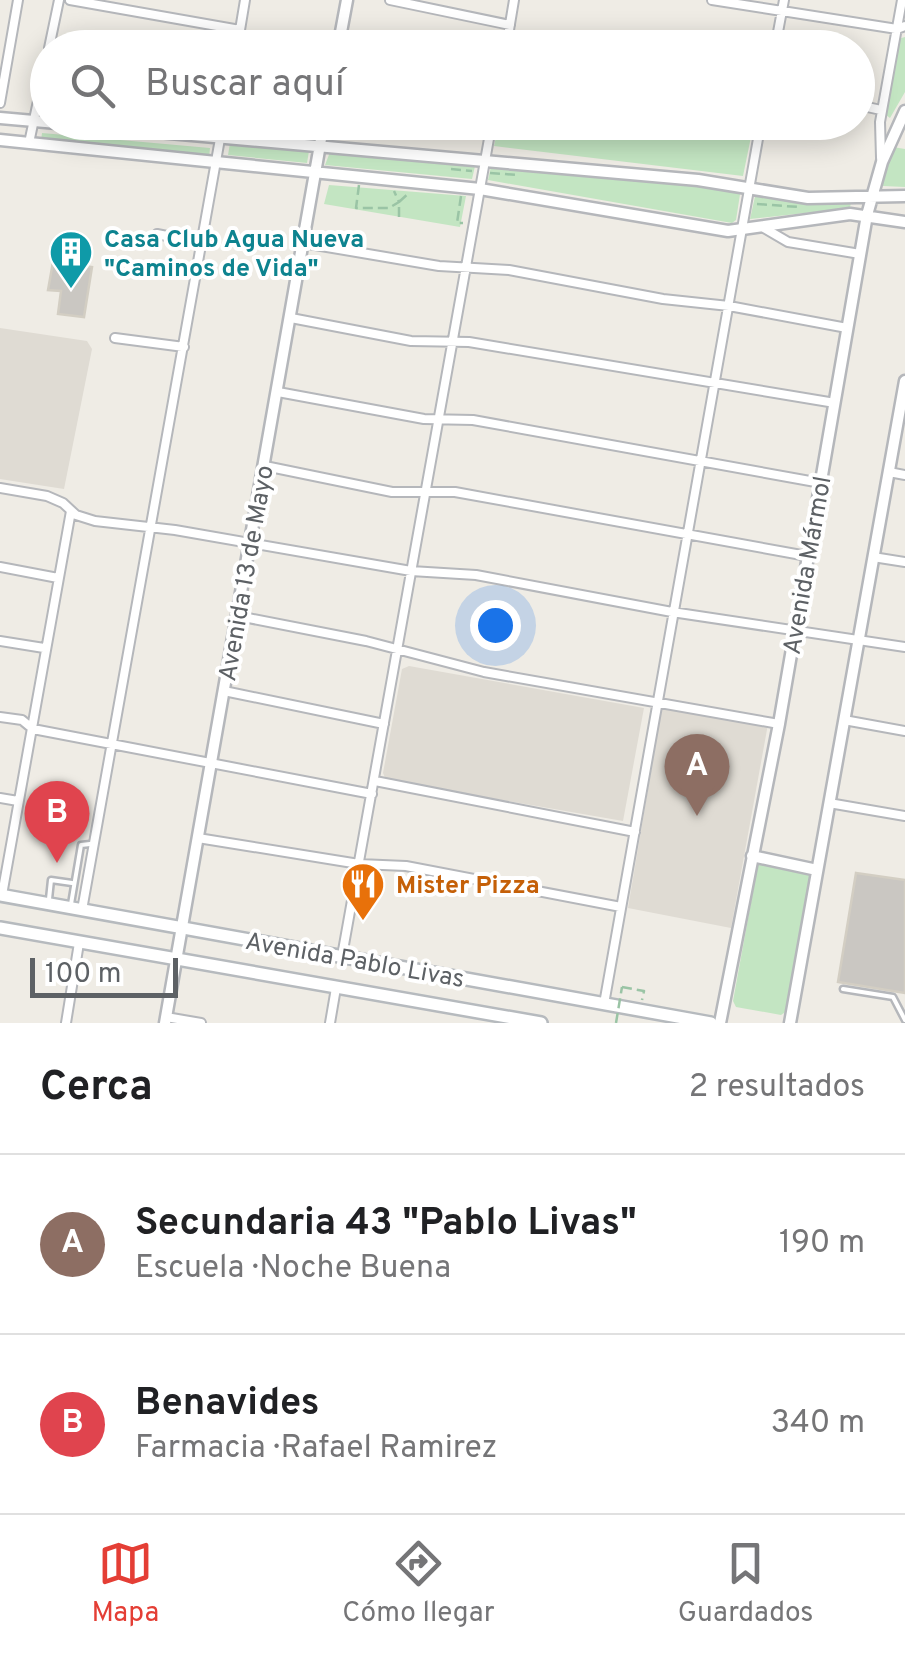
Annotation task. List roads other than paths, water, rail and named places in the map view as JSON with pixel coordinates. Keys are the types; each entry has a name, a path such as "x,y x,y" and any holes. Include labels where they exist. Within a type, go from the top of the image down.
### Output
{"main road":[{"name":"Avenida Pablo Livas","path":"1,895 711,1023"},
{"name":"Avenida Pablo Livas","path":"0,928 542,1023"}],"street":[{"path":"0,103 4,49 18,0"},
{"path":"52,30 59,0"},
{"path":"70,0 240,30 245,0"},
{"path":"341,30 347,0"},
{"path":"390,0 510,24"},
{"path":"509,30 514,0"},
{"path":"712,0 901,27"},
{"path":"778,30 784,0"},
{"path":"882,162 882,110 901,27 902,0"},
{"path":"875,109 882,110"},
{"name":"Avenida Mármol","path":"720,1023 779,724 867,215 882,162 905,111"},
{"path":"0,118 30,122"},
{"path":"29,143 30,138"},
{"path":"0,140 480,189 709,229 742,231 842,214 905,222"},
{"path":"76,909 91,867 221,140"},
{"path":"251,140 749,187 808,198 905,196"},
{"name":"Avenida 13 de Mayo","path":"166,1020 321,140"},
{"path":"342,956 489,140"},
{"path":"604,1004 758,140"},
{"path":"764,228 788,242 860,254"},
{"path":"157,234 202,243"},
{"path":"303,242 427,264 490,267 663,300 728,306 848,328"},
{"path":"290,318 412,341 470,342 835,403"},
{"path":"115,338 184,347"},
{"path":"790,1023 905,386"},
{"path":"278,392 438,419 473,420 821,483"},
{"path":"265,466 392,492 455,492 808,556"},
{"path":"889,472 905,475"},
{"path":"0,488 47,496 95,521 410,571 476,575 792,632 905,646"},
{"path":"1,895 71,511"},
{"path":"873,557 905,562"},
{"path":"0,567 58,578"},
{"path":"238,616 484,672 779,724"},
{"path":"0,641 44,648"},
{"path":"224,691 384,724"},
{"path":"0,717 22,720 33,729 372,794"},
{"path":"844,720 905,731"},
{"path":"374,780 634,832"},
{"path":"0,798 18,801"},
{"path":"829,803 905,816"},
{"path":"198,838 359,864 406,866 621,907"},
{"path":"752,856 817,870"},
{"path":"66,1023 79,943"},
{"path":"330,1023 336,988"},
{"path":"166,1020 201,1023"}],"lane":[{"path":"76,909 74,884 80,845 95,845"},
{"path":"77,866 91,867"},
{"path":"48,904 51,880 74,884"},
{"path":"843,989 893,997 905,1020"}],"place":[{"name":"Casa Club Agua Nueva \"Caminos de Vida\"","path":"71,290"},
{"name":"Secundaria 43 \"Pablo Livas\"","path":"697,816"},
{"name":"Benavides","path":"57,863"},
{"name":"Mister Pizza","path":"363,922"}]}
